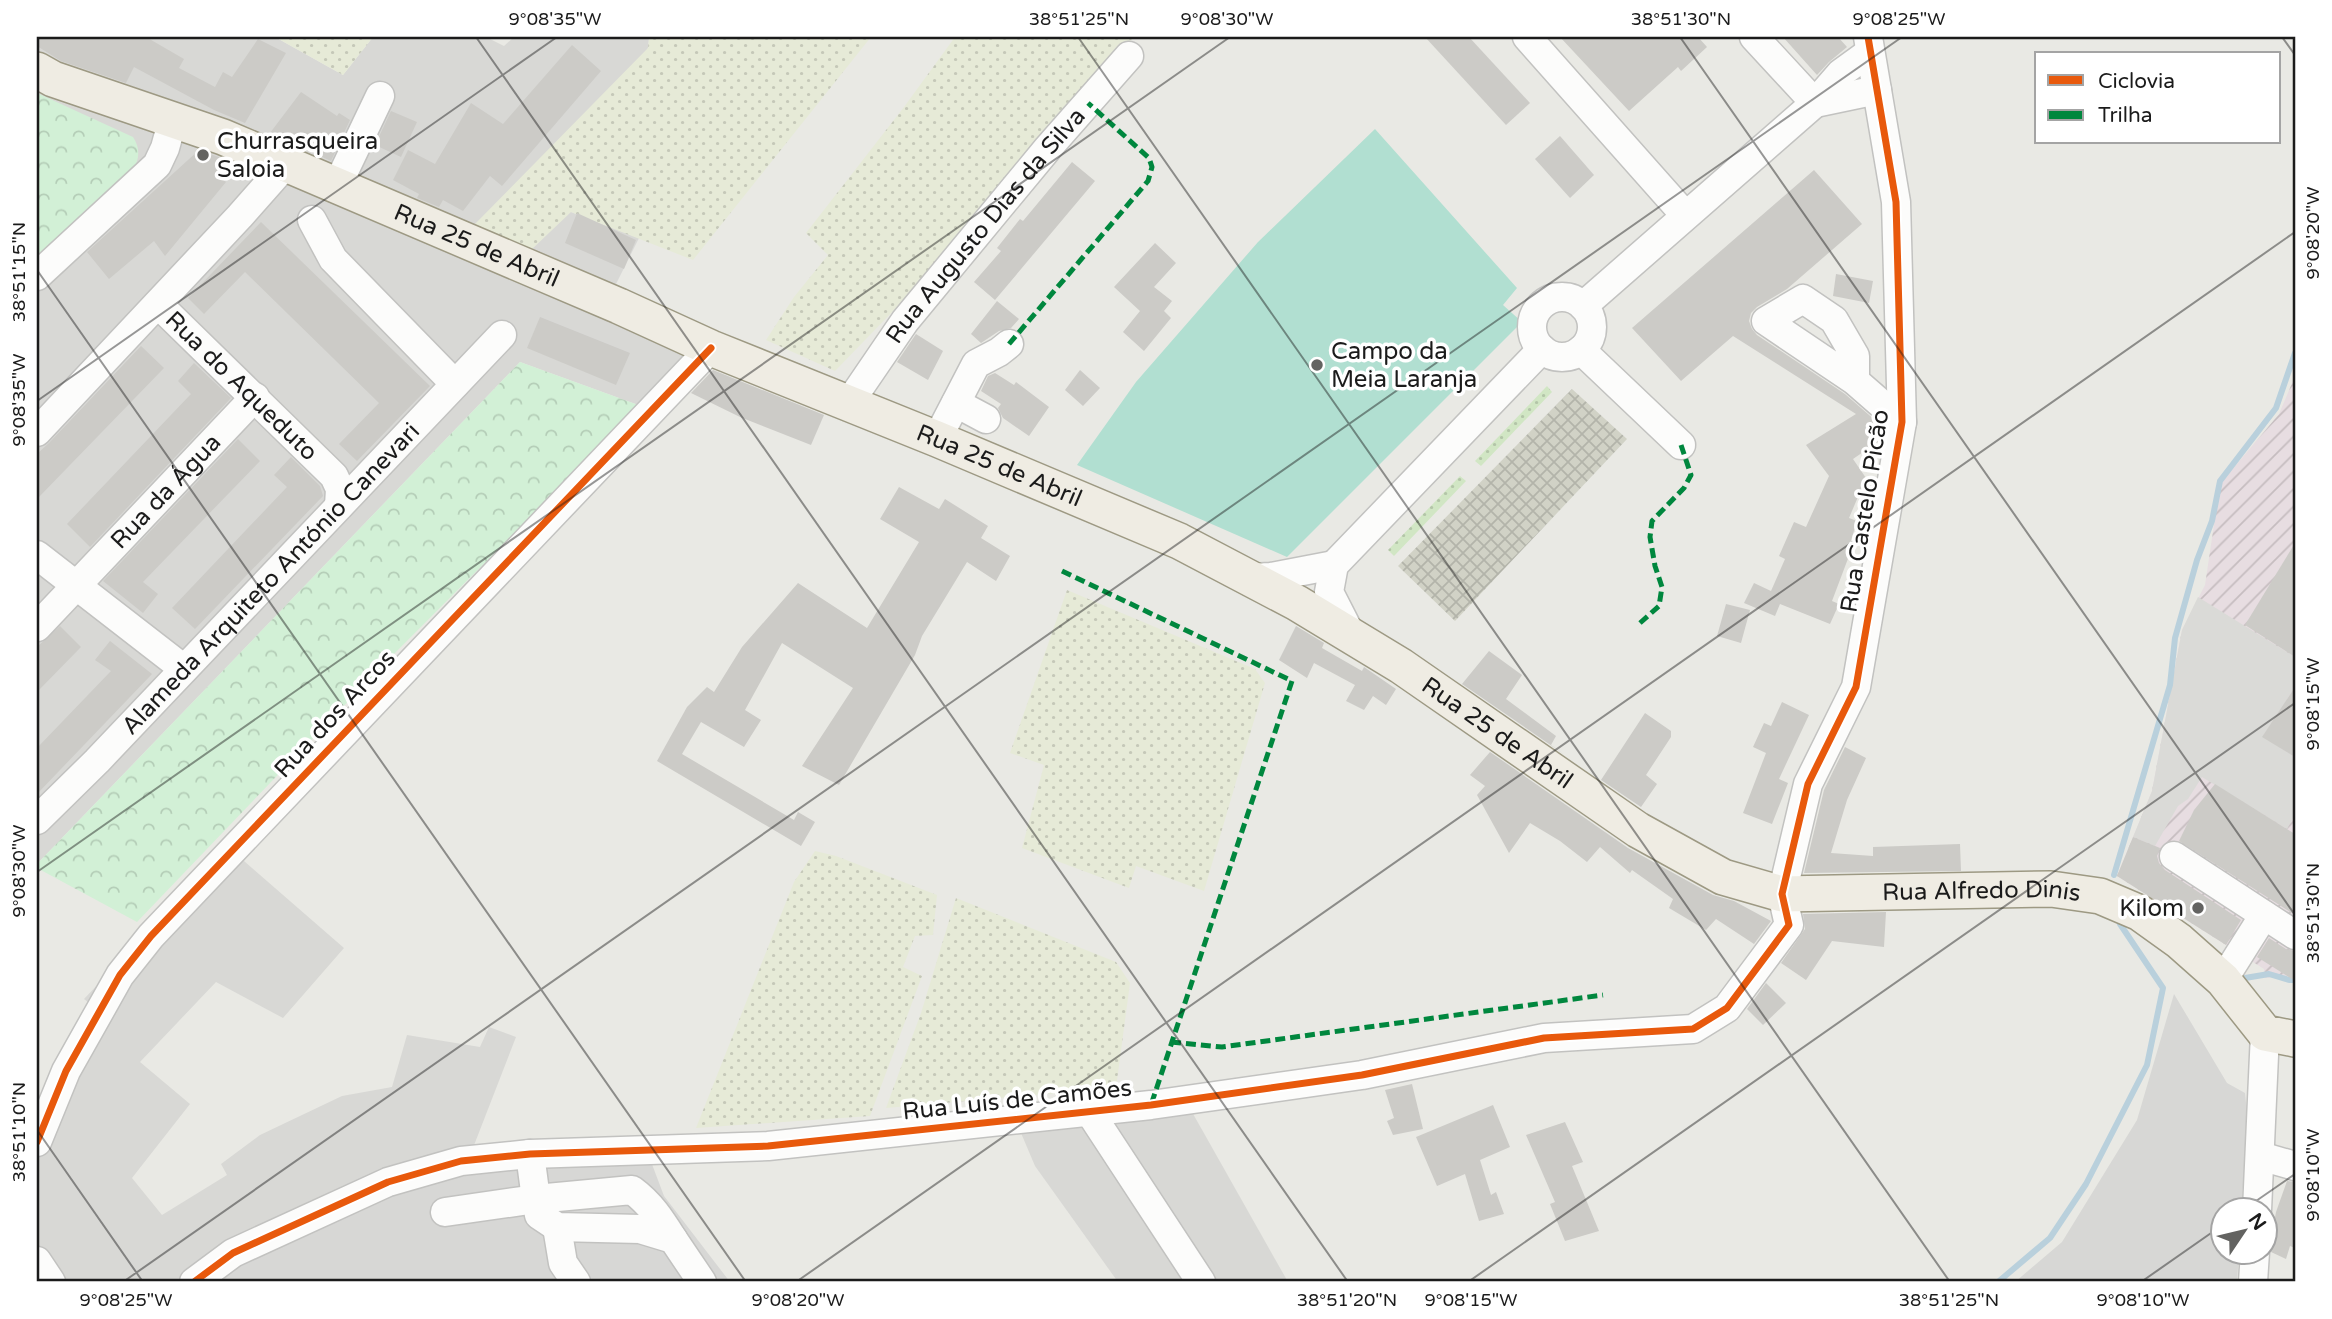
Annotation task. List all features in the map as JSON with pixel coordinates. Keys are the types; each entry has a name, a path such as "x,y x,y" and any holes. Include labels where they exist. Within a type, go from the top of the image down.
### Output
{"main road":[{"name":"Rua 25 de Abril","path":"37,71 53,79 173,119 286,164 711,348 1179,541 1297,603 1401,666 1638,830 1724,877 1782,894"},
{"name":"Rua Alfredo Dinis","path":"1782,894 2051,889 2100,896 2140,913 2179,941 2280,1036"}],"street":[{"path":"1527,37 1685,215"},
{"path":"1754,37 1815,103"},
{"path":"1583,306 1815,103 1869,44"},
{"name":"Rua Castelo Picão","path":"1782,894 1808,784 1856,687 1902,422 1896,202 1869,44"},
{"name":"Rua Augusto Dias da Silva","path":"849,403 905,321 1048,148 1129,56"},
{"path":"1815,103 1877,90"},
{"path":"337,186 380,96"},
{"path":"37,275 157,165 173,119"},
{"path":"37,432 286,164"},
{"path":"312,220 333,259 456,384"},
{"path":"1557,296 1567,297 1583,306 1591,318 1592,329 1581,350 1571,356 1560,357 1550,354 1535,342 1531,327 1533,316 1545,301 1557,296"},
{"name":"Rua do Aqueduto","path":"158,304 334,475 340,489 339,506"},
{"name":"Alameda Arquiteto António Canevari","path":"37,820 97,761 502,335"},
{"path":"937,439 976,364 1009,344"},
{"name":"Rua dos Arcos","path":"37,1142 66,1071 120,975 151,936 711,348"},
{"path":"1297,603 1312,600 1328,575 1542,349"},
{"path":"1581,350 1681,445"},
{"path":"1855,381 1902,422"},
{"name":"Rua da Água","path":"37,627 255,397"},
{"path":"956,403 986,419"},
{"path":"37,555 184,669"},
{"path":"1249,578 1328,575"},
{"path":"1328,575 1352,637"},
{"path":"2174,856 2295,935"},
{"name":"Rua Luís de Camões","path":"194,1282 233,1253 388,1182 461,1161 530,1154 768,1146 1151,1105 1362,1075 1544,1038 1693,1029 1727,1008 1789,925 1782,894"},
{"path":"2223,980 2264,915"},
{"path":"2258,1196 2260,1156 2280,1036"},
{"path":"1089,1111 1201,1282"},
{"path":"530,1154 539,1215 556,1227 640,1229 673,1239"},
{"path":"2260,1156 2295,1166"},
{"path":"445,1212 536,1199 632,1190 647,1201 659,1216 695,1279"},
{"path":"556,1227 564,1263 576,1282"},
{"path":"37,1261 51,1282"}],"shaded area":[{"path":"37,37 275,37 343,75 373,37 486,37 504,46 514,37 649,38 648,48 571,212 639,238 616,284 704,327 690,348 641,406 520,362 37,864"},
{"name":"Kilom","path":"2295,376 2295,981 2290,982 2275,977 2265,978 2264,969 2117,876 2152,791 2182,630 2205,585 2220,484 2279,414"},
{"path":"1572,389 1627,439 1455,621 1398,566"},
{"path":"2198,597 2295,657 2295,687 2263,736 2295,757 2295,815 2287,829 2202,777 2188,799 2178,806 2155,846 2133,837 2152,791 2182,630"},
{"path":"228,847 344,948 283,1018 216,982 140,1062 190,1104 132,1178 162,1215 227,1175 221,1164 260,1135 342,1096 392,1087 407,1035 480,1047 489,1027 516,1037 464,1171 214,1282 37,1282 37,1121 93,1006 84,999"},
{"path":"2174,994 2227,1083 2245,1093 2248,1122 2242,1196 2210,1196 2210,1266 2238,1266 2237,1282 2015,1282 2062,1242 2137,1120"},
{"path":"1192,1112 1288,1282 1118,1282 1035,1166 1021,1133"},
{"path":"650,1159 664,1196 730,1282 214,1282 240,1264 388,1191 464,1171"}],"green space":[{"path":"275,37 373,37 343,75"},
{"path":"647,37 871,37 693,260 571,212 530,251 475,224 648,48"},
{"path":"955,37 1134,37 1057,117 898,306 835,371 766,340 794,297 828,255 806,233"},
{"path":"37,93 133,137 138,153 133,170 37,256"},
{"path":"1375,129 1517,288 1503,305 1522,322 1287,557 1077,465 1136,382 1258,242"},
{"path":"520,362 641,406 383,665 137,922 37,868 37,864"},
{"path":"1547,386 1552,392 1481,466 1475,461"},
{"path":"1460,476 1466,481 1394,556 1388,550"},
{"path":"1067,590 1255,669 1265,683 1204,891 1136,866 1129,888 1022,848 1044,765 1010,753"},
{"path":"815,851 836,856 937,895 933,935 915,936 903,967 922,976 870,1116 696,1128 794,882"},
{"path":"956,898 1116,962 1130,983 1116,1088 886,1108 921,1013"}],"building":[{"path":"37,37 146,37 184,59 179,68 215,87 223,72 232,77 258,39 286,53 245,123 214,110 134,67 126,83 61,61 37,46"},
{"path":"1425,37 1469,37 1530,103 1506,125"},
{"path":"1560,37 1698,37 1707,47 1681,71 1678,67 1629,111"},
{"path":"1783,37 1838,37 1847,47 1817,75"},
{"path":"572,45 601,71 502,186 490,176 463,211 443,200 439,207 417,198 419,194 393,180 408,150 435,164 471,103 503,124"},
{"path":"301,92 337,116 339,113 350,120 331,161 270,133"},
{"path":"391,111 417,122 401,157 375,145"},
{"path":"1560,136 1594,175 1570,198 1535,159"},
{"path":"199,150 224,159 215,174 226,182 165,256 154,241 109,279 87,252"},
{"path":"1072,162 1095,181 995,300 974,282 1001,251 997,248 1020,219 1023,221"},
{"path":"1814,170 1862,224 1787,289 1757,307 1751,313 1749,321 1757,335 1845,394 1884,428 1882,439 1853,459 1866,478 1849,518 1857,521 1849,547 1852,548 1832,601 1839,604 1830,624 1780,604 1775,616 1744,603 1754,583 1771,591 1785,559 1779,556 1794,522 1806,527 1829,476 1806,445 1856,414 1733,336 1681,381 1632,328"},
{"path":"577,213 636,240 624,269 565,243"},
{"path":"261,222 430,386 357,461 339,444 379,403 245,272 204,314 188,298"},
{"path":"1155,243 1176,263 1154,287 1172,301 1164,311 1171,318 1144,351 1123,332 1140,311 1114,287"},
{"path":"1836,274 1873,281 1869,303 1833,296"},
{"path":"997,301 1019,319 1011,328 999,331 981,343 971,334"},
{"path":"540,317 630,353 616,385 527,348"},
{"path":"916,334 943,351 928,380 897,362"},
{"path":"141,346 164,368 37,499 37,454"},
{"path":"194,363 231,398 90,547 67,524 191,394 178,381"},
{"path":"713,370 824,415 811,445 740,417 691,393"},
{"path":"1080,370 1100,388 1083,406 1065,390"},
{"path":"995,373 1014,385 1016,382 1049,407 1029,436 1003,418 998,408 1001,404 981,391 988,376"},
{"path":"238,439 260,461 143,582 158,594 143,613 103,581"},
{"path":"291,457 320,486 323,496 195,629 172,608 287,487 274,475"},
{"path":"899,487 939,509 945,499 988,526 981,538 1010,556 996,581 967,562 922,636 915,655 839,785 802,766 853,688 782,643 745,710 761,720 744,747 701,722 682,754 794,820 798,812 815,822 801,846 657,761 687,707 707,687 714,692 742,647 798,583 867,628 919,542 880,519"},
{"path":"2295,543 2295,657 2245,625"},
{"path":"1726,604 1750,610 1741,643 1717,636"},
{"path":"60,626 81,647 37,692 37,647"},
{"path":"1296,626 1324,643 1322,648 1362,671 1364,667 1396,689 1386,705 1373,696 1364,710 1346,701 1355,685 1314,663 1307,678 1279,660"},
{"path":"110,641 152,674 37,794 37,748 111,671 95,660"},
{"path":"1489,651 1522,675 1506,699 1556,736 1551,745 1565,755 1462,684"},
{"path":"2295,687 2295,757 2262,737"},
{"path":"1782,702 1809,715 1779,779 1788,783 1772,824 1743,813 1766,753 1753,747 1764,723 1771,726"},
{"path":"1645,713 1671,731 1671,737 1646,775 1657,784 1641,807 1601,780"},
{"path":"1845,747 1866,758 1847,800 1831,853 1873,856 1873,847 1960,844 1961,871 1804,873 1824,790"},
{"path":"1490,752 1628,848 1713,895 1734,901 1771,921 1754,944 1716,919 1706,930 1669,908 1673,899 1632,870 1630,873 1600,847 1587,862 1530,823 1509,853 1477,795 1485,786 1470,775"},
{"path":"2215,784 2295,834 2295,915 2179,841 2194,810"},
{"name":"Kilom","path":"2133,837 2160,848 2157,856 2165,870 2241,920 2226,945 2117,876"},
{"path":"1886,912 1884,947 1832,941 1806,980 1781,963 1805,929 1803,914"},
{"path":"2269,938 2286,949 2295,951 2295,981 2257,957"},
{"path":"1766,983 1786,1003 1763,1025 1747,1009"},
{"path":"1412,1084 1423,1129 1393,1135 1387,1121 1394,1118 1385,1090"},
{"path":"1493,1105 1510,1147 1480,1160 1491,1195 1496,1192 1504,1214 1479,1221 1465,1174 1437,1186 1416,1137"},
{"path":"1565,1122 1583,1162 1572,1166 1599,1231 1565,1241 1550,1204 1555,1202 1526,1135"},
{"path":"2287,1181 2295,1182 2295,1248 2290,1246 2286,1259 2280,1256 2280,1201"}],"waterway":[{"path":"2114,875 2170,685 2175,638 2197,560 2212,521 2220,481 2276,408 2295,353"},
{"path":"1998,1282 2050,1238 2086,1184 2147,1065 2163,988 2120,924"},
{"path":"2245,978 2269,974 2295,980"}],"marked path":[{"path":"1009,344 1148,181 1152,167 1149,158 1088,103"},
{"path":"1640,623 1659,606 1662,587 1650,537 1652,521 1684,488 1691,475 1681,445"},
{"path":"1062,571 1292,681 1151,1105"},
{"path":"1171,1042 1222,1047 1603,995"}],"cycle path":[{"path":"194,1282 233,1253 388,1182 461,1161 530,1154 768,1146 1151,1105 1362,1075 1544,1038 1693,1029 1727,1008 1789,925 1782,894 1808,784 1856,687 1902,422 1896,202 1868,37"},
{"path":"37,1142 66,1071 120,975 151,936 711,348"}],"place":[{"name":"Churrasqueira Saloia","path":"203,155"},
{"name":"Campo da Meia Laranja","path":"1317,365"},
{"name":"Kilom","path":"2198,908"}]}
